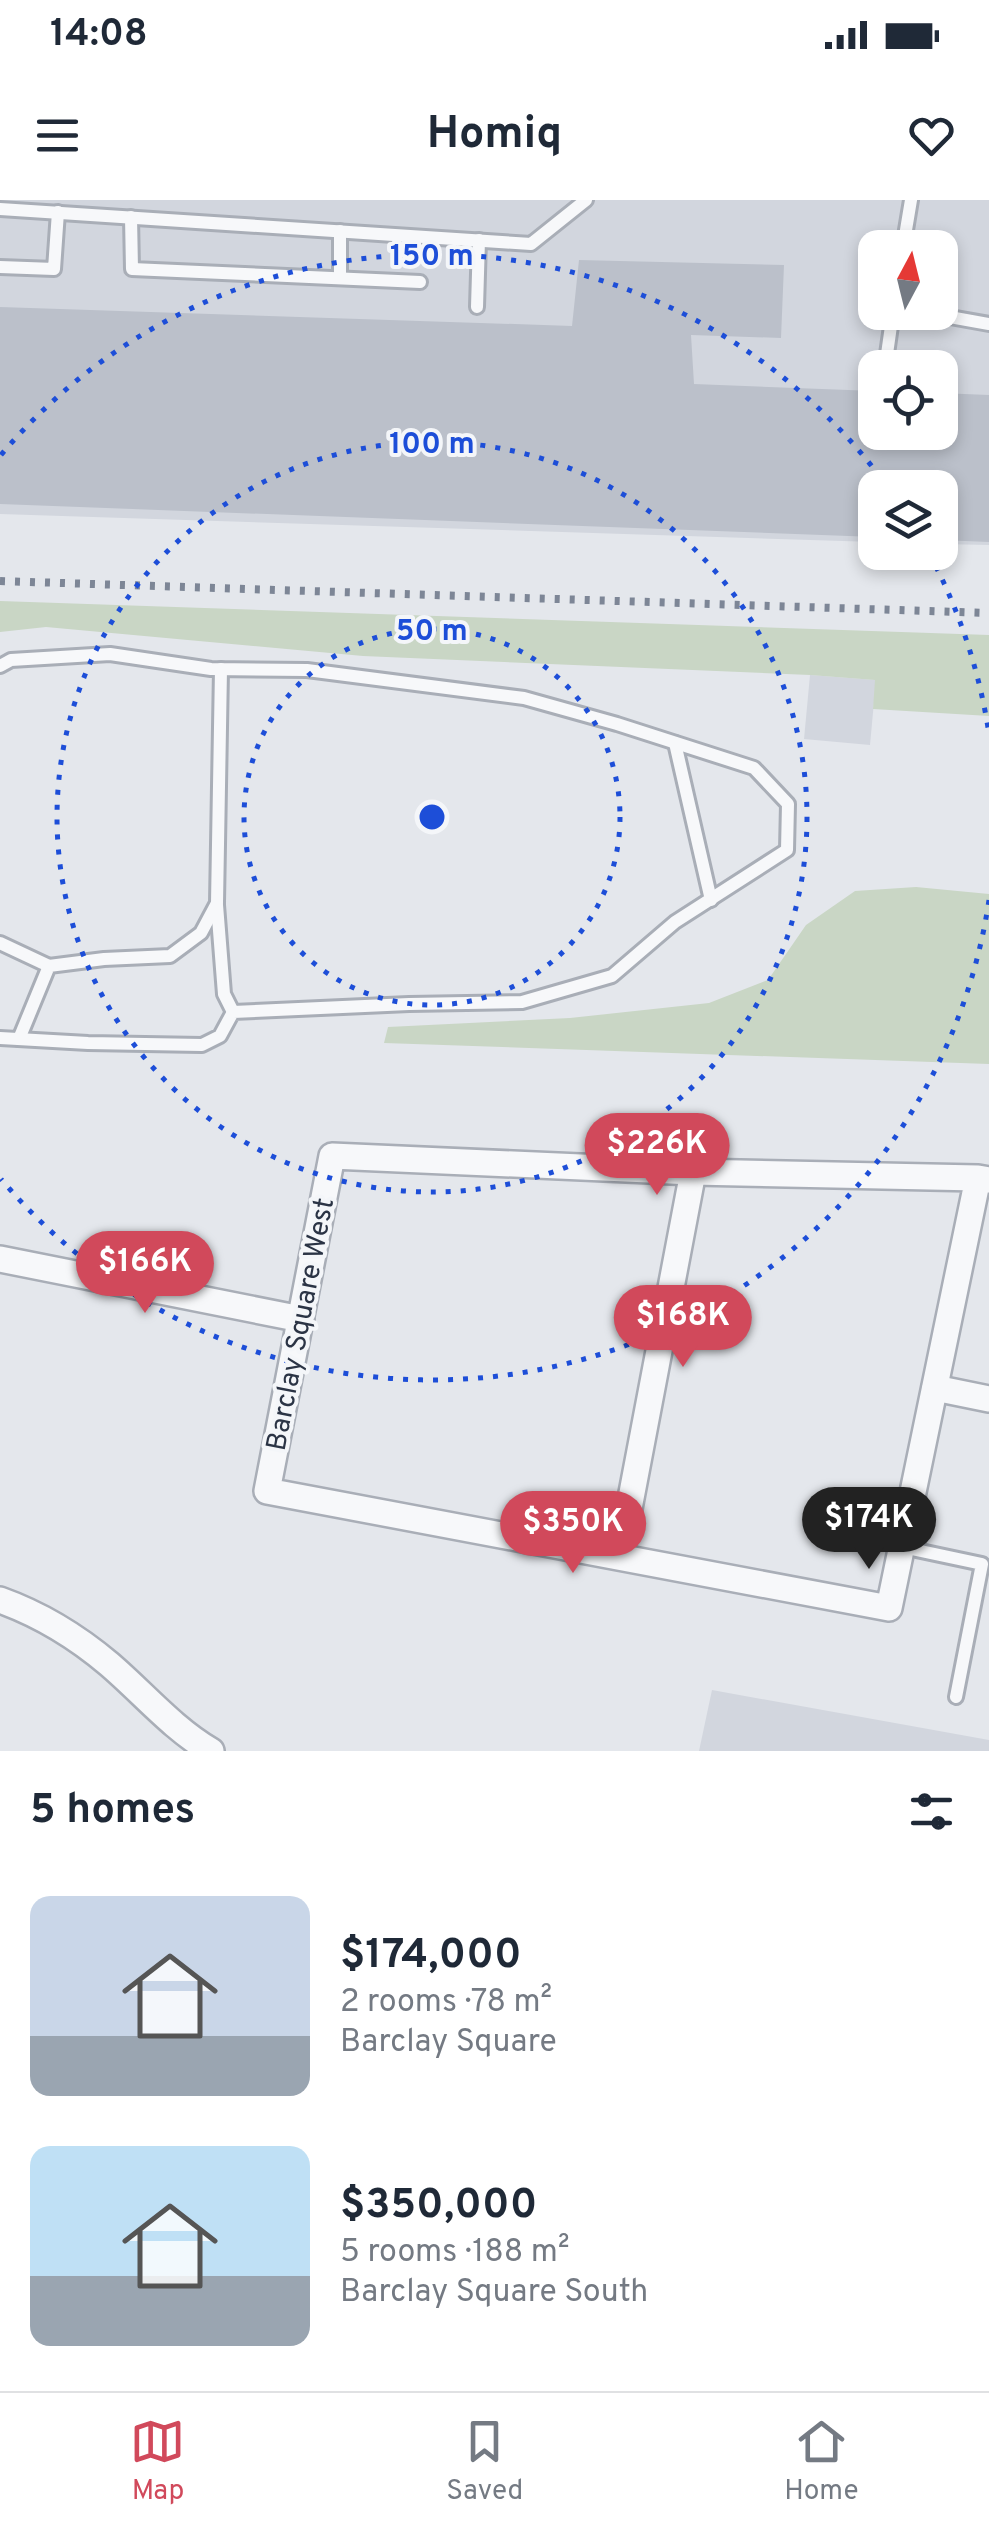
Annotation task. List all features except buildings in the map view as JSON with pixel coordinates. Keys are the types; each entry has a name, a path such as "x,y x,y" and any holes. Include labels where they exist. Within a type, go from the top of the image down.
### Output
{"street":[{"name":"Barclay Square West","path":"620,1556 266,1491 332,1156 693,1172"},
{"path":"693,1172 983,1179 889,1608 620,1556 693,1172"},
{"path":"0,1259 301,1320"},
{"path":"935,1388 989,1399"},
{"path":"0,1600 19,1606 64,1632 211,1751"}],"lane":[{"path":"0,209 18,205 58,212 531,244 586,200"},
{"path":"907,230 911,200"},
{"path":"0,267 54,270 58,212"},
{"path":"131,217 132,268 420,282"},
{"path":"340,231 340,278"},
{"path":"476,307 479,240"},
{"path":"958,318 989,324"},
{"path":"0,666 11,660 110,654 222,669 307,670 524,698 754,768 788,804 787,850 675,922 612,976 522,1002 233,1012"},
{"path":"222,669 217,903 224,994 233,1012"},
{"path":"674,744 711,900"},
{"path":"0,942 48,966 170,956 201,933 217,903"},
{"path":"19,1039 48,966"},
{"path":"0,1038 202,1045 220,1036 233,1012"},
{"path":"902,1547 982,1564 956,1697"}],"shaded area":[{"path":"0,200 989,200 989,545 958,544 958,470 858,470 858,541 0,514"},
{"path":"810,675 876,680 870,745 804,739"},
{"path":"712,1690 989,1740 989,1751 699,1751"}],"green space":[{"path":"0,601 989,635 989,716 873,709 875,680 363,656 46,627 0,632"},
{"path":"916,887 989,894 989,1064 384,1043 388,1027 570,1018 709,1003 768,980 806,925 855,891"}],"railway":[{"path":"0,581 989,613"}]}
